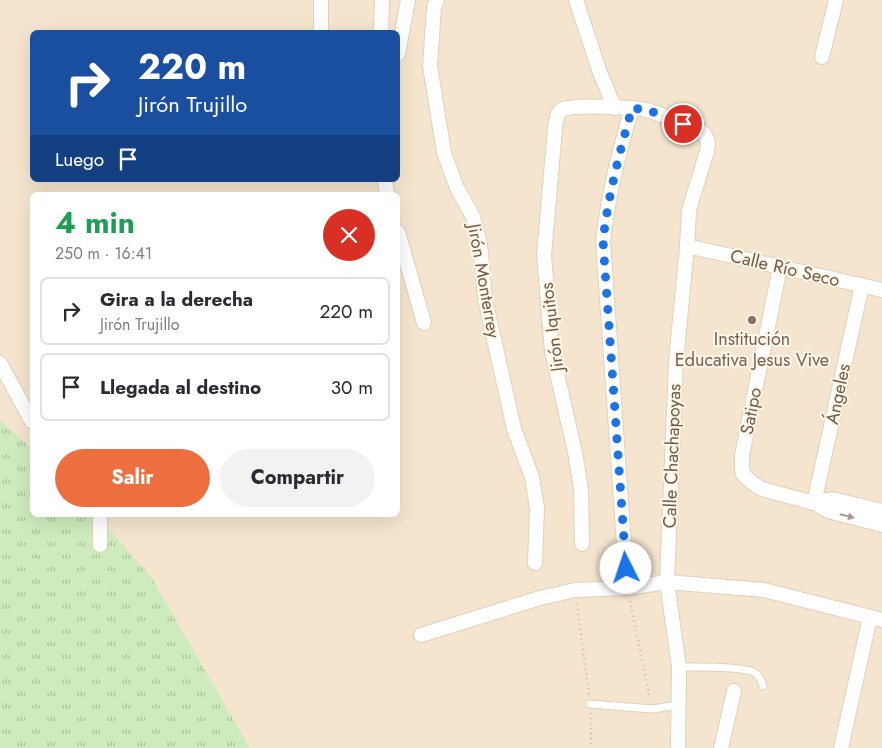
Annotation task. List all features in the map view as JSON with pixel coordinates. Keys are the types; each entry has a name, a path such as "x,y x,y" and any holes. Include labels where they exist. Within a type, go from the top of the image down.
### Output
{"street":[{"path":"321,0 322,30"},
{"path":"381,30 382,0"},
{"path":"400,43 408,0"},
{"name":"Jirón Monterrey","path":"437,0 434,7 432,24 430,66 444,153 457,188 473,217 480,243 485,299 514,429 532,477 537,508 535,563"},
{"path":"576,0 600,73 615,108 632,108 623,139 605,222 603,241 627,588"},
{"path":"822,57 836,0"},
{"name":"Jirón Iquitos","path":"582,544 581,489 552,352 544,255 557,116 562,110 573,107 615,108"},
{"name":"Calle Chachapoyas","path":"632,108 648,110 700,130 707,136 709,142 688,210 687,246 676,361 667,582 679,667 678,748"},
{"path":"400,239 424,323"},
{"name":"Calle Río Seco","path":"687,246 882,290"},
{"name":"Satipo","path":"780,267 742,456 742,468 743,474 750,482 762,489 814,503"},
{"name":"Ángeles","path":"814,503 862,285"},
{"path":"0,363 30,418"},
{"path":"814,503 832,499 882,511"},
{"path":"814,503 828,511 882,525"},
{"path":"100,517 100,545"},
{"path":"421,635 540,598 575,590 627,588 667,582 764,590 876,619 840,748"},
{"path":"721,748 734,691"}],"lane":[{"path":"679,667 725,668 752,671 760,677 762,686"},
{"path":"590,704 652,708 679,705"}],"path":[{"path":"627,588 652,708"},
{"path":"575,590 590,704 591,748"}],"shaded area":[{"path":"0,0 882,0 882,748 0,748"}],"green space":[{"path":"0,420 30,447 30,517 98,517 151,577 250,748 0,748"}],"place":[{"name":"Institución Educativa Jesus Vive","path":"752,320"}],"route":[{"path":"626,568 603,241 605,222 623,139 632,108 648,110 683,124"}]}
